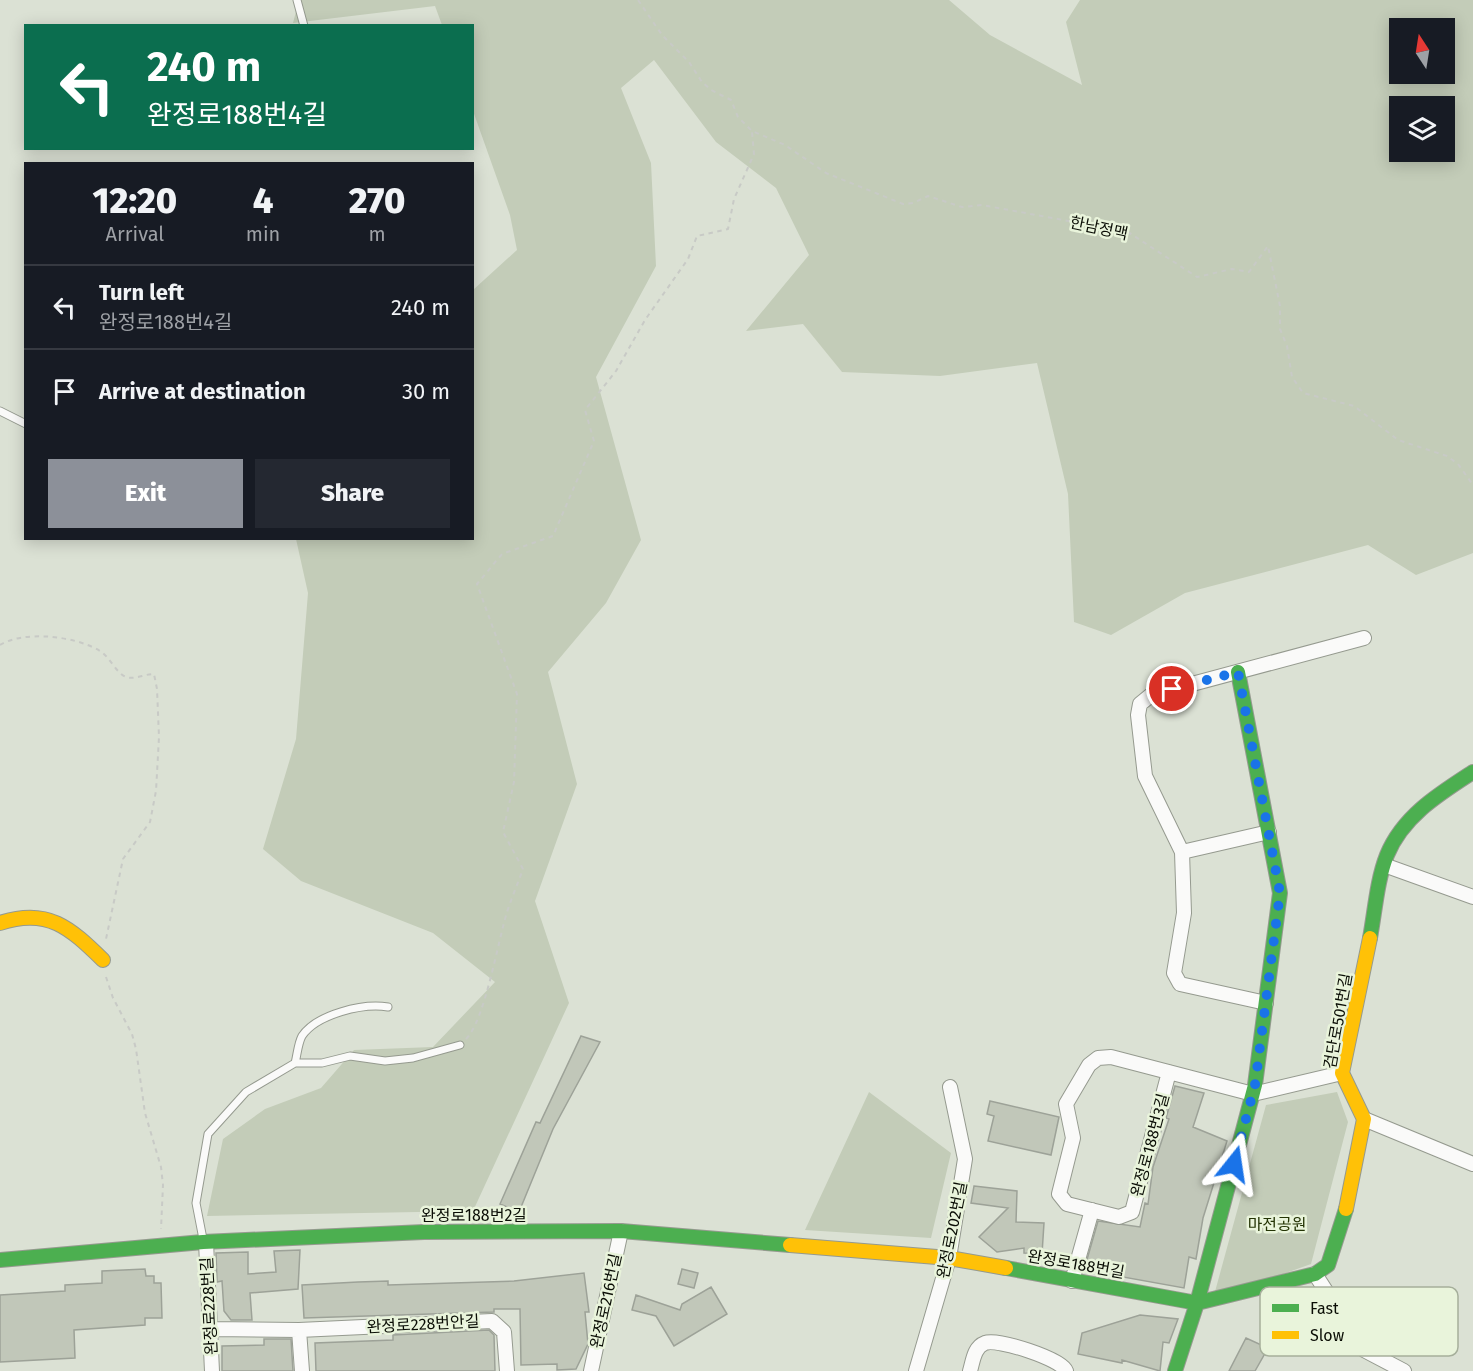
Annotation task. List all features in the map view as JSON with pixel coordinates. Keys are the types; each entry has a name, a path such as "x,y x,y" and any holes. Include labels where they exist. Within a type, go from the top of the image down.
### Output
{"street":[{"path":"1266,1003 1180,984 1174,973 1184,913 1182,852 1145,776 1138,715 1140,705 1151,695 1364,638"},
{"path":"1175,1371 1197,1303 1253,1094 1280,893 1238,672"},
{"name":"검단로501번길","path":"1364,1119 1342,1073 1384,865 1394,840 1411,815 1438,794 1473,772"},
{"path":"1182,852 1269,832"},
{"path":"1384,865 1473,897"},
{"path":"0,923 12,918 33,916 58,921 71,929 103,960"},
{"name":"완정로188번3길","path":"1169,1072 1132,1212 1119,1217 1067,1204 1059,1194 1073,1138 1066,1104 1089,1065 1098,1058 1111,1056 1253,1094"},
{"path":"1253,1094 1342,1073"},
{"name":"완정로202번길","path":"916,1371 949,1258 965,1159 950,1087"},
{"path":"1262,1287 1315,1274 1328,1265 1351,1195 1364,1119 1473,1164"},
{"path":"1072,1281 1092,1210"},
{"name":"완정로188번2길","path":"0,1260 205,1242 424,1232 621,1231 949,1258"},
{"name":"완정로216번길","path":"591,1371 621,1231"},
{"name":"완정로228번길","path":"205,1242 212,1371"},
{"name":"완정로188번길","path":"949,1258 1197,1303"},
{"path":"1315,1274 1323,1287"},
{"path":"1197,1303 1260,1288"},
{"name":"완정로228번안길","path":"210,1329 299,1330 492,1321 504,1332 507,1371"},
{"path":"299,1330 302,1371"},
{"path":"970,1371 977,1349 983,1343 995,1340 1059,1362 1066,1371"},
{"path":"1375,1356 1404,1371"}],"lane":[{"path":"297,0 303,24"},
{"path":"0,411 24,423"},
{"path":"295,1064 302,1036 323,1020 354,1008 373,1005 388,1007"},
{"path":"205,1242 196,1203 208,1134 246,1092 295,1064 322,1063 350,1056 385,1061 413,1058 460,1045"}],"path":[{"name":"한남정맥","path":"638,0 662,35 689,62 702,82 711,90 731,100 738,117 752,131 784,145 826,173 903,204 913,203 928,196 962,207 982,206 1128,232 1197,277 1232,269 1249,272 1268,246 1280,306 1280,329 1287,346 1292,377 1303,393 1354,406 1398,440 1447,456 1458,464 1473,485"},
{"path":"460,1045 473,1032 507,912 523,869 503,832 514,782 517,694 477,584 502,554 554,536 594,441 585,410 616,370 645,320 688,259 697,236 728,229 734,199 754,154 752,131"},
{"path":"0,645 39,635 81,642 99,650 113,661 123,676 133,679 154,674 157,689 159,737 156,791 150,822 123,859 103,960 113,998 132,1034 141,1075 145,1113 161,1167 163,1214 158,1246"}],"green space":[{"path":"299,0 949,0 990,35 1082,85 1066,22 1080,0 1473,0 1473,553 1416,575 1368,545 1185,593 1111,635 1074,622 1068,494 1037,363 940,376 842,372 803,324 746,331 809,255 776,188 716,142 654,60 621,88 651,163 656,266 596,377 641,540 606,603 548,672 577,784 535,901 569,1003 473,1211 207,1216 223,1139 265,1109 321,1088 354,1050 433,1047 495,982 433,933 301,881 263,849 296,739 308,593 296,540 474,540 474,289 517,250 510,215 474,114 474,24 442,24 435,6 293,23"},
{"path":"869,1092 951,1153 931,1238 805,1230"},
{"name":"마전공원","path":"1337,1092 1348,1122 1311,1264 1213,1299 1266,1105"}],"building":[{"path":"581,1036 600,1042 553,1129 519,1212 500,1204 536,1122 540,1123"},
{"path":"1175,1086 1204,1093 1193,1127 1227,1141 1203,1218 1196,1259 1189,1257 1184,1288 1084,1270 1098,1221 1140,1227 1145,1203 1148,1204 1153,1167 1169,1119 1166,1118"},
{"path":"990,1101 1059,1117 1051,1155 988,1141 994,1116 987,1114"},
{"path":"974,1186 1017,1191 1016,1222 1044,1223 1042,1254 1024,1253 1024,1248 997,1252 979,1237 1008,1208 971,1203"},
{"path":"300,1250 298,1289 250,1293 252,1320 231,1320 224,1311 222,1281 217,1282 216,1253 248,1252 248,1274 276,1272 274,1251"},
{"path":"145,1269 146,1276 154,1276 154,1283 161,1283 162,1318 145,1318 145,1325 74,1330 75,1358 0,1362 0,1295 65,1291 65,1285 102,1283 102,1271"},
{"path":"682,1269 698,1273 694,1288 678,1284"},
{"path":"584,1273 589,1312 585,1312 588,1344 576,1369 557,1370 557,1364 521,1365 520,1309 494,1309 494,1312 304,1318 302,1285 388,1281 388,1285 514,1281"},
{"path":"711,1287 727,1314 674,1346 656,1316 632,1310 636,1295 680,1310 682,1304"},
{"path":"1140,1315 1178,1319 1169,1343 1163,1342 1160,1371 1122,1360 1122,1363 1078,1354 1082,1333"},
{"path":"489,1330 494,1335 495,1371 316,1371 315,1343 393,1340 393,1335"},
{"path":"1246,1338 1260,1344 1260,1356 1263,1356 1255,1371 1229,1371"},
{"path":"264,1339 291,1339 293,1371 222,1371 222,1346 264,1345"}],"traffic: fast":[{"path":"1238,672 1280,893 1255,1085 1197,1303 1260,1288"},
{"path":"1370,938 1381,875 1394,841 1412,817 1423,807 1473,772"},
{"path":"1262,1287 1315,1274 1328,1265 1346,1209"},
{"path":"0,1260 203,1242 424,1232 621,1231 790,1245"},
{"path":"1006,1268 1197,1303 1175,1371"}],"traffic: slow":[{"path":"0,923 17,919 45,919 69,930 103,960"},
{"path":"1346,1209 1364,1119 1342,1073 1370,938"},
{"path":"790,1245 949,1258 1006,1268"}],"route":[{"path":"1172,689 1238,672 1280,893 1255,1085 1234,1164"}]}
